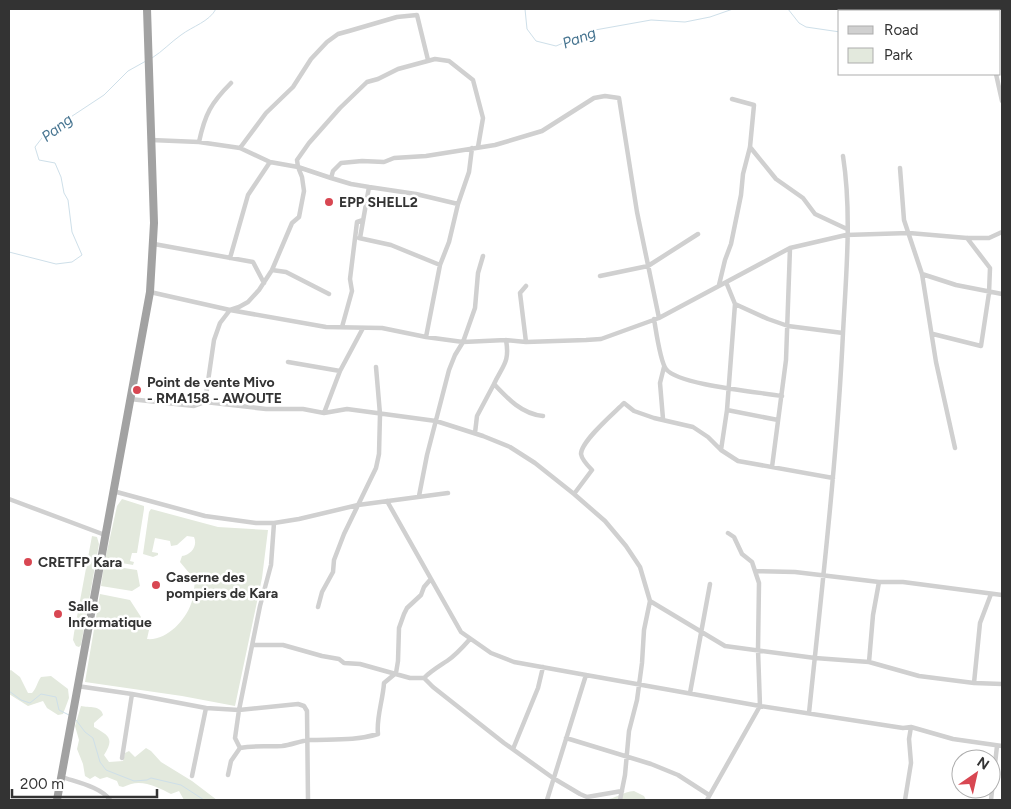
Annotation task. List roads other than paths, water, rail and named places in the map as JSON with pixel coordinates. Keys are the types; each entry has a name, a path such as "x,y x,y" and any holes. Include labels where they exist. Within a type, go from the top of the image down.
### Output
{"highway":[{"path":"57,800 150,292 154,244 147,9"}],"street":[{"path":"240,148 266,113 293,87 311,59 338,34 397,17 417,15 428,60"},
{"path":"205,402 214,340 220,323 230,310 248,302 264,283 272,270 292,223 298,217 304,192 297,160 309,143 340,108 367,82 398,69 428,60 449,61 473,80 482,118 478,147"},
{"path":"996,75 1002,101"},
{"path":"199,142 204,122 212,104 231,83"},
{"path":"330,178 341,162 384,162 394,158 426,156 495,145 542,131 594,98 605,96 619,98 625,145 648,266 664,367 660,383 663,419"},
{"path":"719,285 731,244 741,195 743,174 750,147 754,105 732,99"},
{"path":"151,140 199,142 240,148 270,162 298,167 351,184 416,194 458,204"},
{"path":"750,147 776,179 802,198 816,214 847,232"},
{"path":"426,337 440,265 469,172 472,148"},
{"path":"808,713 824,577 838,421 847,232 847,180 843,156"},
{"path":"230,258 248,195 270,162"},
{"path":"900,168 904,220 922,274 939,377 955,448"},
{"path":"342,327 352,291 350,280 358,237 357,222 363,220 369,187"},
{"path":"150,292 230,310 326,327 382,328 463,342 601,339 657,319 790,248 847,232 908,233 989,238 1002,232"},
{"path":"600,276 648,266 698,234"},
{"path":"358,237 392,245 440,265"},
{"path":"932,334 981,346 989,292 990,268 967,238"},
{"path":"154,244 253,262 264,283"},
{"path":"772,467 782,396 788,326 790,248"},
{"path":"419,496 449,370 463,342 475,308 478,273 483,256"},
{"path":"272,270 286,272 329,294"},
{"path":"922,274 956,285 1002,294"},
{"path":"721,450 727,410 735,304 726,282"},
{"path":"526,286 520,293 526,342"},
{"path":"735,304 788,326 843,333"},
{"path":"324,413 340,371 363,328"},
{"path":"474,433 477,416 504,367 508,353 506,340"},
{"path":"288,362 340,371"},
{"path":"318,607 322,592 333,572 334,560 344,534 376,468 379,454 380,414 376,367"},
{"path":"664,367 670,374 689,381 782,396"},
{"path":"494,384 522,410 533,415 543,416"},
{"path":"130,399 194,406 205,402 266,409 302,409 324,413 347,409 436,421 510,447 535,463 574,494 606,521 626,546 640,567 650,601 644,630 637,700 629,731 620,800"},
{"path":"574,494 592,470 582,459 581,452 587,441 624,403 634,410 693,427 708,437 721,450 738,460 833,478"},
{"path":"727,410 778,420"},
{"path":"113,491 205,516 256,523 274,523 358,505 448,493"},
{"path":"9,499 105,535"},
{"path":"387,501 461,632 491,653 514,662 760,706 903,728 911,727 952,739 999,746 991,800"},
{"path":"240,748 235,738 238,710 260,606 271,565 274,523"},
{"path":"707,800 760,706 758,650 759,583 752,562 742,554 734,537 728,533"},
{"path":"756,571 795,572 824,577 879,582 903,582 1002,595 1002,591"},
{"path":"228,775 231,762 240,748 255,745 283,746 308,740 333,741 366,738 378,734 377,724 384,683 396,673 400,628 404,614 421,595 424,587 430,580"},
{"path":"868,662 879,582"},
{"path":"690,693 700,630 710,584"},
{"path":"974,683 980,622 991,594"},
{"path":"650,601 725,646 815,658 868,662 919,676 974,683 1002,684"},
{"path":"424,678 430,671 460,650 470,639"},
{"path":"253,645 283,645 339,659 344,663 360,664 410,678 424,678 477,723 553,778 587,797 622,791"},
{"path":"514,749 538,688 543,667"},
{"path":"547,800 586,675"},
{"path":"77,686 206,708 238,710 298,704 304,706 308,740 308,800"},
{"path":"122,758 132,694"},
{"path":"192,776 206,708"},
{"path":"905,800 911,764 909,739 911,727"},
{"path":"566,738 651,764 678,776 709,794"},
{"path":"62,777 96,789 110,800"}],"waterway":[{"name":"Pang","path":"152,58 181,35 205,21 216,9"},
{"name":"Pang","path":"525,9 527,29 536,41 556,46 595,30 651,20 685,22 710,17 733,9"},
{"path":"788,9 799,23 806,27 838,32"},
{"name":"Pang","path":"9,252 56,264 72,262 82,255 72,232 68,200 55,163 39,160 35,147 45,134 104,95 128,71 146,61"},
{"name":"Pang","path":"9,691 21,700 30,703 41,694 56,697 59,710 69,715"},
{"name":"Pang","path":"76,720 85,732 93,738 100,762 106,770 134,781 151,778 181,785 204,800"}],"place":[{"name":"EPP SHELL2","path":"329,202"},
{"name":"Point de vente Mivo - RMA158 - AWOUTE","path":"137,390"},
{"name":"CRETFP Kara","path":"28,562"},
{"name":"Caserne des pompiers de Kara","path":"156,585"},
{"name":"Salle Informatique","path":"58,614"}]}
